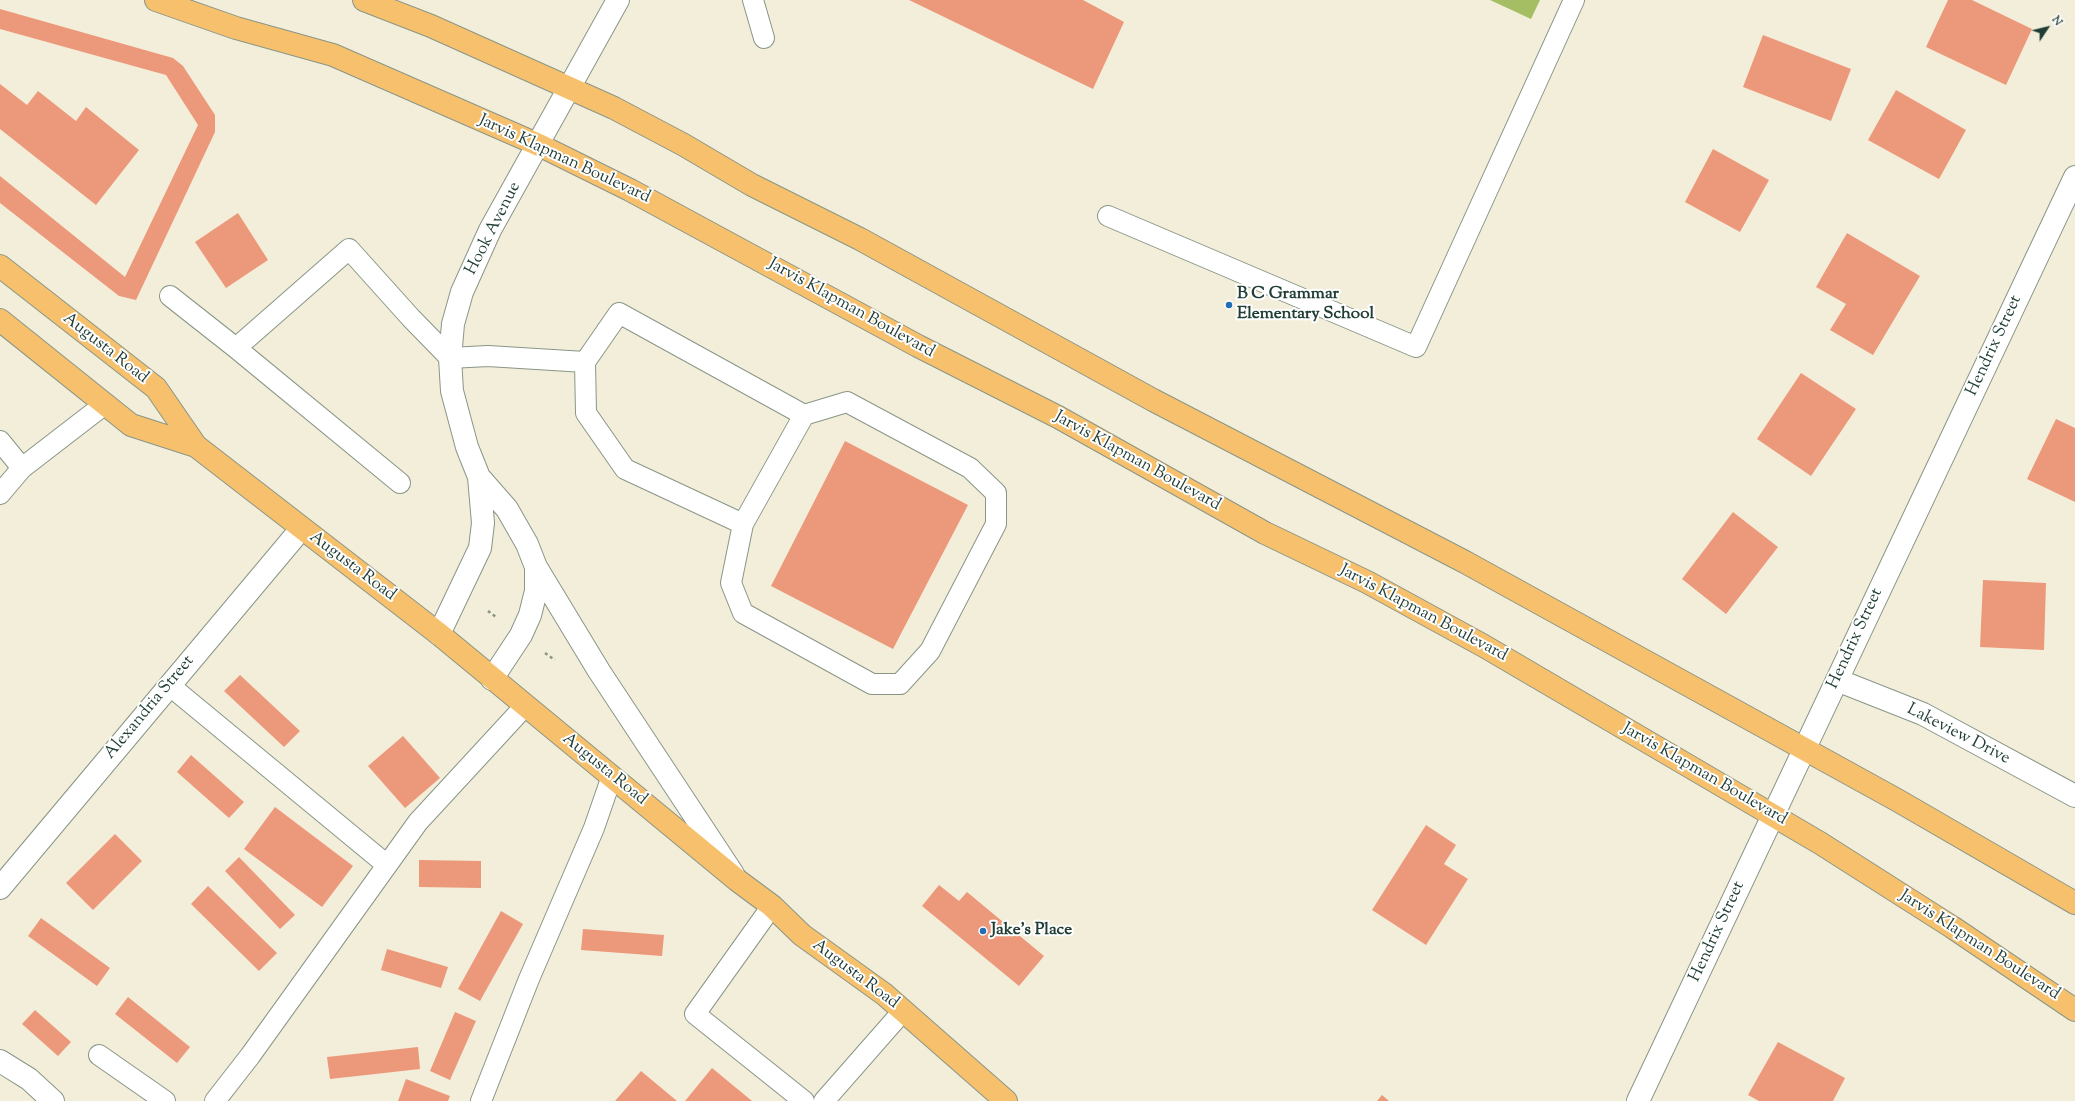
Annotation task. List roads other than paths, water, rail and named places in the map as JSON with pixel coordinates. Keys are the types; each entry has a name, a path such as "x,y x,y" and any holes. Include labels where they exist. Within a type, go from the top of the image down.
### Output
{"main road":[{"name":"Jarvis Klapman Boulevard","path":"156,0 236,28 333,55 539,145 630,190 918,346 1058,417 1265,533 1374,586 1484,646 1820,843 1952,927 2075,1010"},
{"path":"364,0 431,26 614,108 752,185 860,239 1174,411 1465,562 1897,800 2075,903"},
{"name":"Augusta Road","path":"0,266 156,388 196,446 301,529 439,634 737,880 772,906 802,935 884,994 1006,1101"},
{"name":"Augusta Road","path":"0,320 131,425 196,446"}],"street":[{"name":"Hook Avenue","path":"439,634 480,548 483,523 479,477 465,439 452,391 450,358 454,324 462,292 490,230 539,145 618,0"},
{"name":"Hendrix Street","path":"1638,1101 2075,177"},
{"name":"Hook Avenue","path":"479,477 507,509 527,544 536,567 536,591 530,615 521,635 492,679"},
{"name":"Alexandria Street","path":"0,888 301,529"},
{"path":"536,567 599,671 737,880"},
{"name":"Lakeview Drive","path":"1837,680 1923,714 2075,796"},
{"path":"0,1061 29,1079 53,1101"}],"lane":[{"path":"753,0 764,38"},
{"path":"1108,216 1416,347 1574,0"},
{"path":"236,348 349,249 411,318 450,358 488,356 585,362"},
{"path":"170,296 236,348 400,483"},
{"path":"743,524 625,469 586,413 585,362 619,313 804,415"},
{"path":"847,402 970,468 996,493 996,524 930,650 900,684 872,684 743,613 731,583 743,524 804,415 847,402"},
{"path":"0,494 22,468 105,404"},
{"path":"0,441 22,468"},
{"path":"169,685 387,865"},
{"path":"215,1101 250,1056 418,822 525,706"},
{"path":"480,1101 529,979 594,828 612,776"},
{"path":"772,906 695,1014 804,1101"},
{"path":"824,1101 902,1011"},
{"path":"99,1055 166,1101"}],"place":[{"name":"B C Grammar Elementary School","path":"1229,305"},
{"name":"Jake's Place","path":"983,931"}]}
